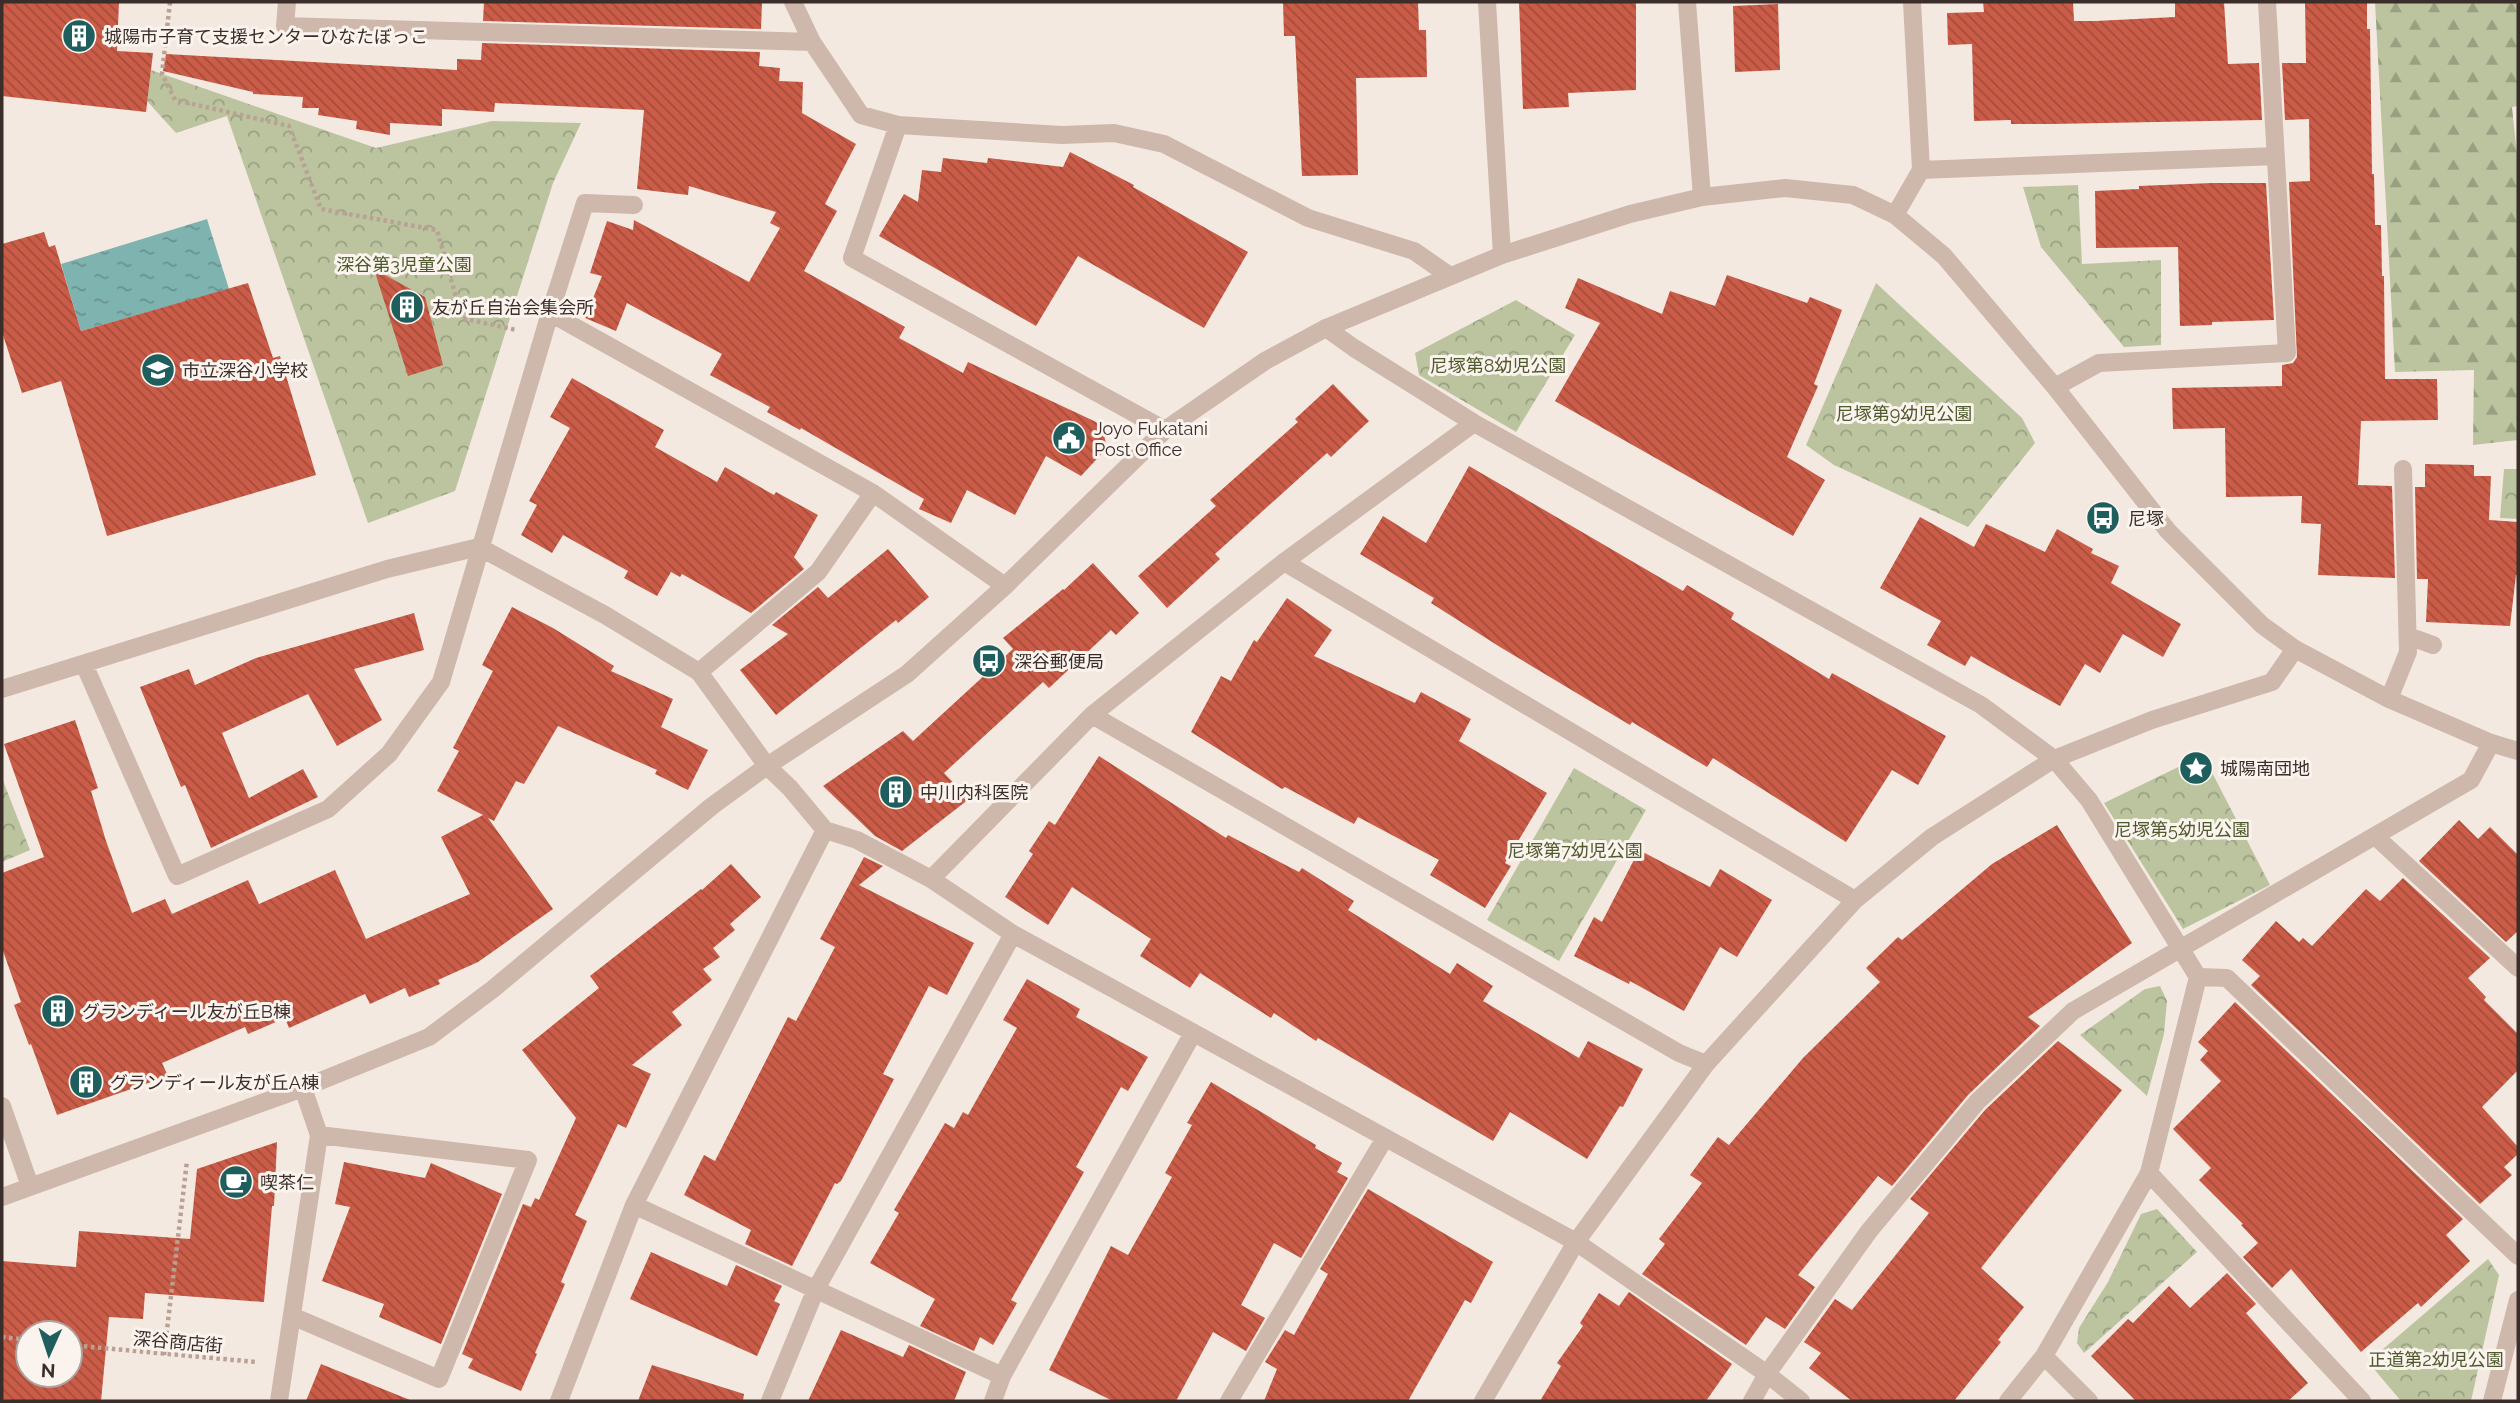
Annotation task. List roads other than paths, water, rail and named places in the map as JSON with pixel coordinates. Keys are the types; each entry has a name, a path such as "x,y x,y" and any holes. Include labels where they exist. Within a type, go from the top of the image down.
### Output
{"street":[{"path":"287,2 285,26 812,42"},
{"path":"793,2 812,42 861,115 898,125 1062,135 1114,133 1164,144 1308,218 1414,251 1450,276"},
{"path":"1487,2 1502,255"},
{"path":"1687,2 1702,197"},
{"path":"1895,215 1922,170 1912,2"},
{"path":"2055,387 2099,363 2287,353 2267,2"},
{"path":"898,125 852,258 1165,430"},
{"path":"1922,170 2276,156"},
{"path":"2,1197 303,1088 429,1037 493,989 712,806 768,765 907,674 1005,586 1165,430 1265,361 1326,328 1502,255 1630,214 1702,197 1785,188 1853,195 1895,215 1944,256 2055,387 2168,531 2262,625 2295,649 2389,699 2491,743 2518,751"},
{"path":"84,664 177,876 328,809 389,754 441,682 479,547 585,203 634,205"},
{"path":"550,313 873,493 1005,586"},
{"path":"1326,328 1474,423 1981,705 2054,759 2089,800 2198,977 2149,1172 2045,1356 2008,1401"},
{"path":"931,879 1092,715 1284,562 1474,423"},
{"path":"2389,699 2408,652 2403,469"},
{"path":"699,672 818,572 873,493"},
{"path":"2,689 387,569 479,547 605,615 699,672 768,765 825,830 857,840 931,879 1013,934 1576,1242 1767,1374 1801,1401"},
{"path":"1284,562 1855,900"},
{"path":"2407,636 2433,645"},
{"path":"1483,1401 1576,1242 1706,1064 1855,900 1932,837 2054,759 2152,720 2272,682 2295,649"},
{"path":"1092,715 1667,1046 1706,1064"},
{"path":"1752,1401 1767,1374 1869,1231 1977,1102 2073,1011 2471,780 2491,743"},
{"path":"559,1401 634,1205 825,830"},
{"path":"2375,836 2518,968"},
{"path":"770,1401 816,1289 1013,934"},
{"path":"2198,977 2227,978 2518,1256"},
{"path":"993,1401 1002,1376 1193,1033"},
{"path":"279,1401 319,1135 303,1088"},
{"path":"2,1106 30,1186"},
{"path":"292,1316 439,1379 528,1160 319,1135"},
{"path":"1229,1401 1385,1138"},
{"path":"2149,1172 2362,1401"},
{"path":"634,1205 1002,1376"},
{"path":"2492,1401 2518,1300"},
{"path":"2045,1356 2089,1401"}],"water":[{"path":"207,219 229,289 81,331 61,264"}],"place":[{"name":"城陽市子育て支援センターひなたぼっこ","path":"79,36"},
{"name":"友が丘自治会集会所","path":"407,307"},
{"name":"市立深谷小学校","path":"158,370"},
{"name":"Joyo Fukatani Post Office","path":"1069,438"},
{"name":"尼塚","path":"2103,518"},
{"name":"深谷郵便局","path":"989,661"},
{"name":"城陽南団地","path":"2196,768"},
{"name":"中川内科医院","path":"896,792"},
{"name":"グランディール友が丘B棟","path":"58,1011"},
{"name":"グランディール友が丘A棟","path":"86,1082"},
{"name":"喫茶仁","path":"236,1182"}],"park label":[{"name":"深谷第3児童公園","path":"404,264"},
{"name":"尼塚第8幼児公園","path":"1498,365"},
{"name":"尼塚第9幼児公園","path":"1904,413"},
{"name":"尼塚第5幼児公園","path":"2182,829"},
{"name":"尼塚第7幼児公園","path":"1575,850"},
{"name":"正道第2幼児公園","path":"2436,1359"}]}
